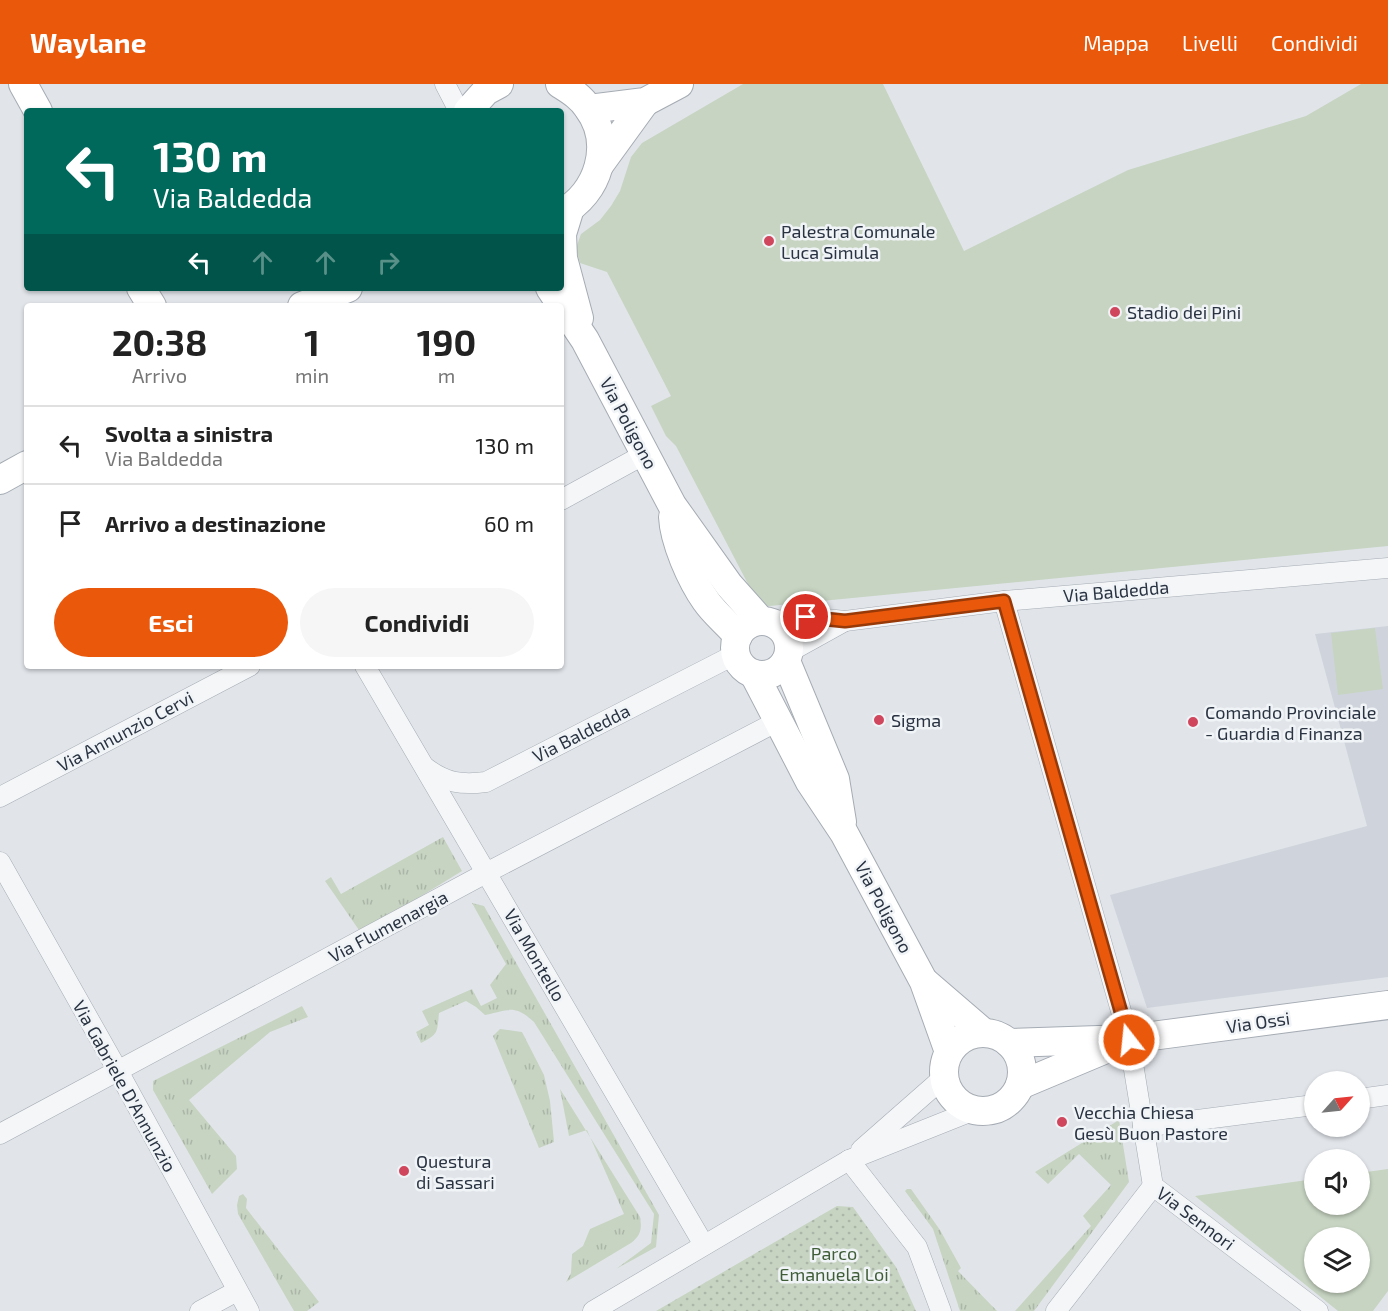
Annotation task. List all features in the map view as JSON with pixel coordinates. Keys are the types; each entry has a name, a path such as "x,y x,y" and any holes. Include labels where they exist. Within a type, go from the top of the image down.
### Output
{"main road":[{"path":"23,84 36,108"},
{"path":"560,84 574,93 589,108 598,126 601,145 600,164 594,181 589,189 566,211"},
{"path":"589,108 645,102 679,84"},
{"path":"600,164 645,102"},
{"name":"Via Poligono","path":"564,262 585,340"},
{"path":"303,303 313,291"},
{"path":"308,303 340,291"},
{"name":"Via Poligono","path":"564,309 585,340 672,506 729,585 752,641 778,721 810,782 844,833 924,982 946,1065"},
{"path":"0,480 24,467"},
{"name":"Via Poligono","path":"752,641 778,627 785,634 788,642 787,656 835,779 844,833"},
{"path":"752,641 763,675 772,673 787,656"},
{"name":"Via Poligono","path":"924,982 984,1033"},
{"name":"Via Ossi","path":"1009,1043 1129,1040 1388,1005"},
{"path":"984,1033 998,1036 1009,1043 1016,1051 1021,1064 1020,1085 1012,1099 1001,1108 986,1112 972,1111 956,1102 948,1091 946,1065 963,1038 984,1033"},
{"name":"Via Ossi","path":"1020,1085 1129,1040"}],"street":[{"path":"445,84 457,108"},
{"path":"564,498 645,454"},
{"name":"Via Baldedda","path":"424,766 440,778 451,782 486,782 752,641 806,617 845,621 1004,601 1388,568"},
{"name":"Via Sennori","path":"1004,601 1129,1040 1152,1186 1318,1311"},
{"name":"Via Baldedda","path":"787,656 845,621"},
{"name":"Via Annunzio Cervi","path":"0,797 244,669"},
{"name":"Via Montello","path":"366,669 704,1245"},
{"name":"Via Flumenargia","path":"0,1134 486,873 778,721"},
{"name":"Via Gabriele D'Annunzio","path":"0,862 118,1071 249,1311"},
{"path":"849,1160 946,1065"},
{"path":"1370,1097 1388,1095"},
{"path":"1143,1127 1304,1106"},
{"path":"593,1311 849,1160 972,1111"},
{"path":"849,1160 917,1247 941,1311"},
{"path":"1056,1311 1152,1186"},
{"path":"200,1311 237,1291"}],"shaded area":[{"path":"1388,626 1388,977 1147,1008 1110,895 1367,826 1315,634"}],"green space":[{"name":"Stadio dei Pini","path":"743,84 883,84 964,251 1128,170 1306,116 1361,84 1388,84 1388,546 760,607 676,446 666,436 651,406 671,396 607,272 580,263 576,248 581,234 600,220 611,206 620,191 631,157 642,143"},
{"path":"1375,628 1383,689 1338,695 1331,633"},
{"path":"443,837 462,871 361,933 325,881 331,877 341,894"},
{"path":"472,903 484,906 659,1215 656,1247 616,1269 651,1243 654,1214 534,1022 527,1016 511,1010 485,1015 466,1001 439,1013 436,1032 427,1040 421,1043 416,1032 429,1025 422,1011 472,989 481,1006 497,998 490,985 506,964"},
{"path":"302,1006 308,1017 270,1032 189,1100 236,1156 237,1169 212,1194 153,1090 153,1081"},
{"path":"500,1029 522,1032 544,1075 550,1101 554,1142 539,1148 493,1036"},
{"path":"560,1089 586,1130 569,1136"},
{"path":"1119,1120 1129,1182 1034,1311 1015,1311 1091,1226 1083,1216 1111,1185 1079,1154 1048,1184 1035,1172"},
{"path":"590,1137 640,1217 641,1228 631,1243 566,1282 571,1273 572,1254 583,1246 590,1229 624,1214"},
{"path":"1388,1169 1388,1291 1373,1311 1338,1311 1316,1293 1370,1293 1370,1227 1304,1227 1304,1284 1195,1196 1304,1180 1304,1215 1370,1215 1370,1171"},
{"path":"911,1189 940,1230 961,1268 958,1271 997,1311 960,1311 933,1229 905,1191"},
{"path":"243,1194 247,1199 246,1208 319,1302 307,1311 294,1311 238,1214 239,1196"},
{"name":"Parco Emanuela Loi","path":"837,1206 853,1207 896,1267 916,1311 656,1311"}],"place":[{"name":"Palestra Comunale Luca Simula","path":"769,241"},
{"name":"Stadio dei Pini","path":"1115,312"},
{"name":"Sigma","path":"879,720"},
{"name":"Comando Provinciale - Guardia d Finanza","path":"1193,722"},
{"name":"Vecchia Chiesa Gesù Buon Pastore","path":"1062,1122"},
{"name":"Questura di Sassari","path":"404,1171"}],"route":[{"path":"806,617 845,621 1004,601 1129,1040"}]}
